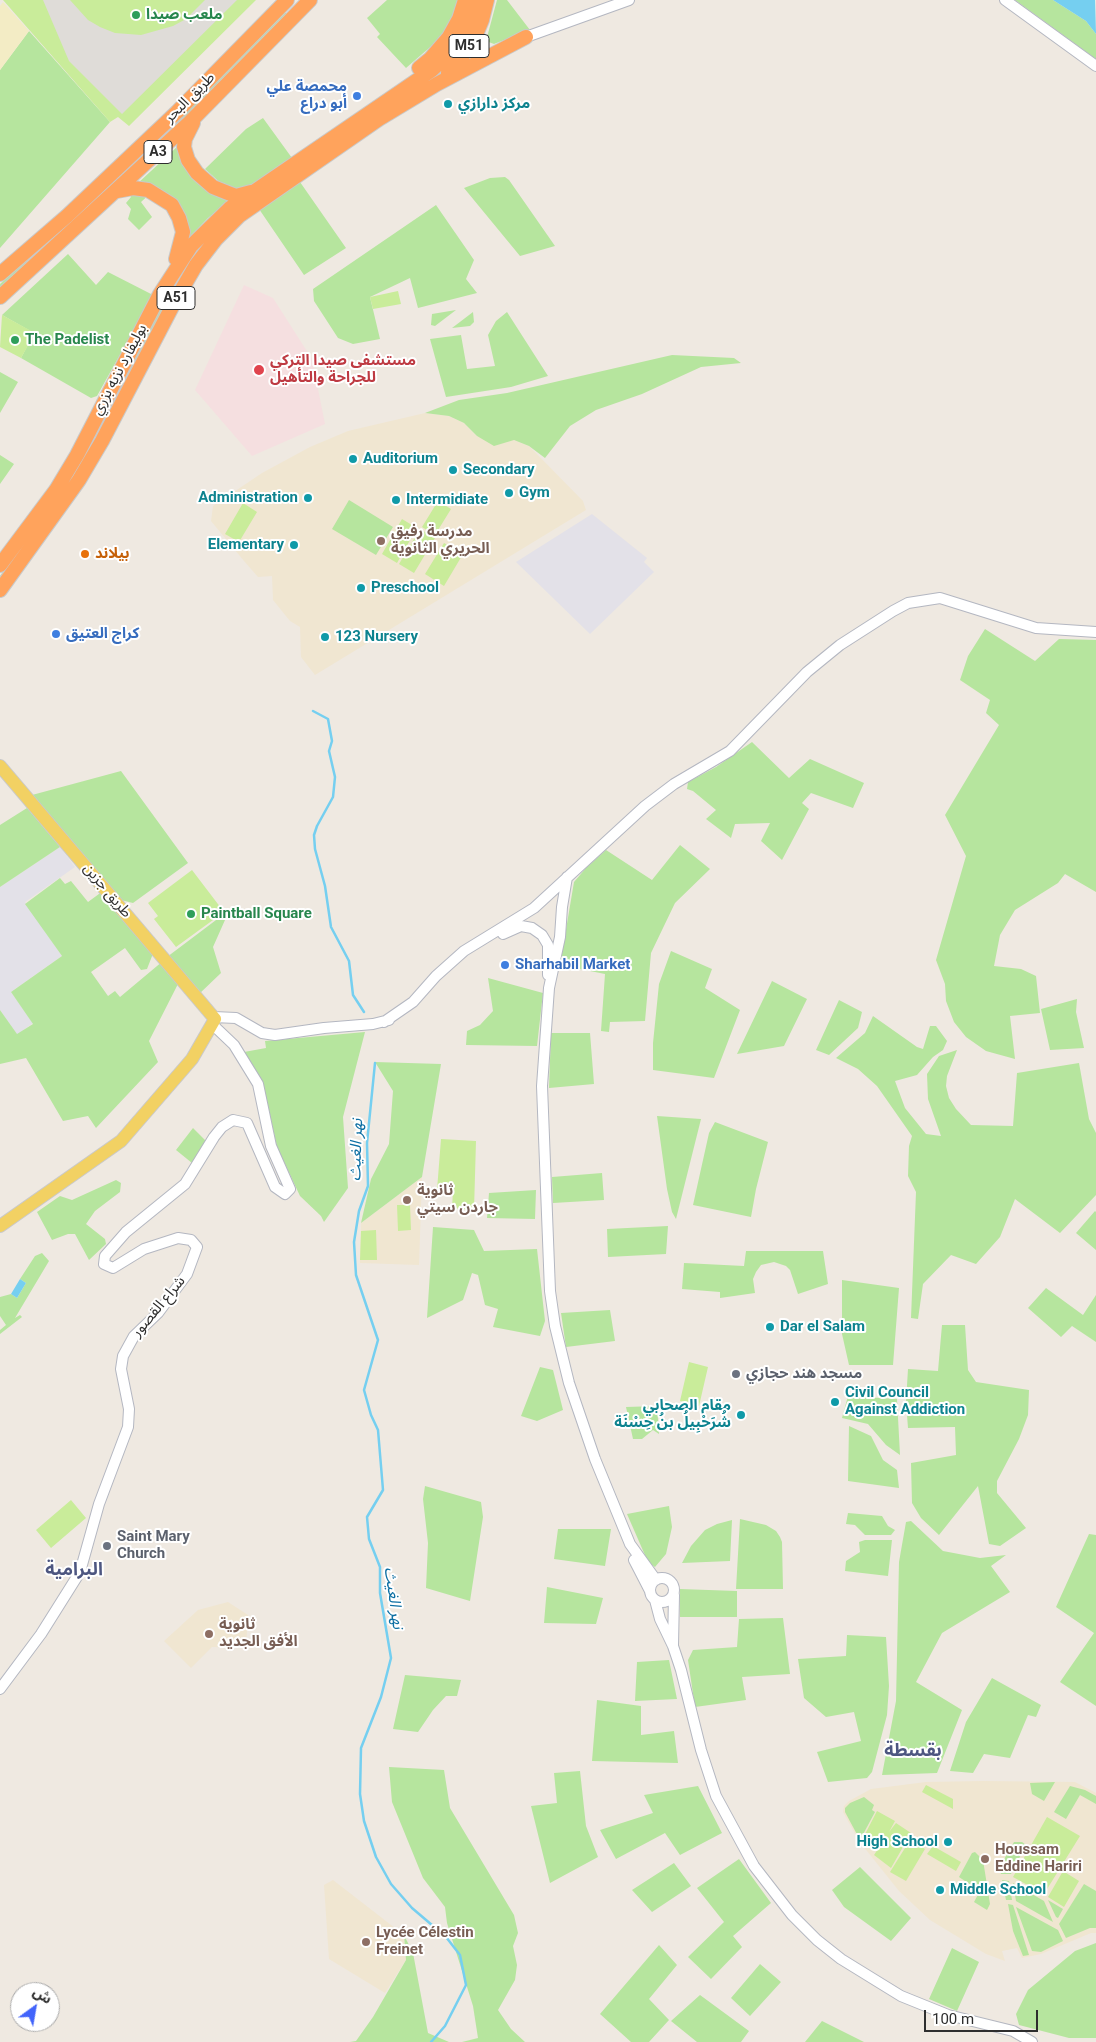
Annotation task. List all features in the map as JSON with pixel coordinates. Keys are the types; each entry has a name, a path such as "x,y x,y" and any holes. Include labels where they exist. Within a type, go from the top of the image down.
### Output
{"highway":[{"name":"طريق البحر","path":"0,274 67,216 177,112 287,0"},
{"path":"287,0 298,12"},
{"name":"طريق البحر","path":"0,297 202,109 310,0"},
{"path":"368,114 443,45 459,20 465,0"},
{"name":"M51","path":"432,70 447,56 461,38 472,15 475,0"},
{"name":"M51","path":"437,84 462,57 481,24 487,0"},
{"path":"481,24 479,40 485,48 496,47 526,37"},
{"path":"437,84 526,37"},
{"name":"بوليفارد نزيه بزري","path":"0,566 56,490 77,455 160,294 194,242 230,208 432,70"},
{"name":"بوليفارد نزيه بزري","path":"0,590 79,480 102,441 174,302 196,265 216,239 239,216 371,124 437,84"},
{"path":"202,109 184,142 190,163 210,184 224,192 241,195 256,190"},
{"path":"117,190 141,189 154,192 172,205 179,218 183,232 181,244 160,294"}],"main road":[{"name":"طريق جزين","path":"0,766 128,915 213,1021"},
{"path":"0,1226 121,1141 192,1059 213,1021"}],"street":[{"path":"526,37 629,0"},
{"path":"1005,0 1096,66"},
{"path":"213,1021 236,1018 262,1033 275,1035 384,1022 407,1008 442,972 489,937 534,908 645,806 674,784 730,751 808,672 840,645 908,603 940,598 1036,628 1096,632"},
{"path":"549,988 560,936 562,906 567,877"},
{"path":"549,895 558,898 562,906"},
{"path":"489,937 521,926 534,908"},
{"path":"534,908 532,917 537,931"},
{"path":"521,926 537,931 546,939 549,952 549,988 542,1086 548,1259 555,1326 568,1383 584,1428 640,1574 653,1596 660,1619 673,1646 701,1750 716,1796 754,1866 792,1915 834,1954 895,1993 948,2015 1013,2031 1032,2042"},
{"path":"546,939 560,936"},
{"name":"شراع القصور","path":"0,1689 41,1634 80,1572 99,1504 128,1427 128,1409 121,1369 123,1356 134,1336 158,1313 183,1280 198,1251 197,1247 185,1237 144,1249 113,1268 104,1264 105,1256 126,1232 185,1184 214,1137 222,1127 234,1120 247,1122 257,1148 278,1190 285,1194 290,1189 271,1146 258,1084 234,1045 213,1021"},
{"path":"630,1544 642,1564 656,1580"},
{"path":"656,1580 665,1578 675,1588 673,1646"},
{"path":"653,1596 656,1580"},
{"path":"653,1596 664,1602 674,1595"}],"shaded area":[{"path":"43,0 70,0 88,20 100,27 115,33 141,35 173,26 186,19 205,0 237,0 122,114 69,61"},
{"name":"مستشفى صيدا التركي للجراحة والتأهيل","path":"244,285 273,298 312,359 325,424 252,456 195,390"},
{"name":"مدرسة رفيق الحريري الثانوية","path":"425,413 449,416 464,423 477,436 514,440 529,446 583,501 586,510 315,675 301,657 300,627 290,621 273,600 272,576 258,577 244,561 211,521 213,506 262,473 310,447 348,431"},
{"path":"592,514 647,558 644,562 654,572 590,634 516,562"},
{"path":"60,847 75,867 25,902 62,956 11,992 33,1023 17,1035 0,1010 0,887"},
{"name":"ثانوية جاردن سيتي","path":"422,1177 419,1265 360,1263 361,1223"},
{"name":"ثانوية الأفق الجديد","path":"228,1602 248,1615 246,1648 212,1647 191,1668 164,1641 198,1610"},
{"name":"Houssam Eddine Hariri","path":"926,1782 1075,1782 1096,1793 1096,1933 1091,1933 1041,1954 1022,1958 1017,1948 1002,1951 1005,1961 986,1954 930,1920 899,1891 859,1841 843,1812 844,1806 849,1801 871,1789"},
{"name":"Lycée Célestin Freinet","path":"333,1880 404,1935 406,1960 385,1993 329,1959 324,1885"}],"green space":[{"path":"3,0 256,0 129,126 118,117 110,122"},
{"path":"387,0 461,0 443,36 406,68 377,37 380,34 367,18"},
{"path":"497,0 507,0 530,30 494,44 486,41"},
{"path":"1015,0 1053,0 1086,21 1096,34 1096,59"},
{"path":"285,13 288,13 164,141 0,292 0,284 160,138"},
{"path":"29,31 110,122 0,248 0,70"},
{"path":"263,118 292,158 242,191 224,186 205,169 246,129"},
{"path":"179,145 232,199 208,218 187,240 186,220 137,184"},
{"path":"505,177 555,246 520,256 464,188 490,178"},
{"path":"300,182 346,248 304,275 259,209"},
{"path":"152,192 141,202 152,217 139,230 128,219 131,209 126,203 131,197 130,194"},
{"path":"436,205 474,260 466,279 477,293 418,308 410,278 370,297 380,339 353,344 338,338 314,301 313,289"},
{"path":"68,254 96,285 108,272 153,295 97,396 91,398 21,358 34,333 2,315"},
{"path":"183,264 188,267 90,452 0,584 0,576 39,521"},
{"path":"398,291 401,304 373,309 370,297"},
{"path":"456,310 435,326 431,325 432,314"},
{"path":"473,312 474,322 470,326 452,328"},
{"path":"507,312 548,376 511,387 446,397 430,339 461,335 467,369 495,366 488,335 496,321"},
{"name":"The Padelist","path":"2,315 35,333 21,358 0,347"},
{"path":"672,355 734,358 741,363 701,367 642,394 596,410 570,426 545,458 529,446 514,440 494,446 477,436 464,423 449,416 425,413 459,400 507,393"},
{"path":"0,372 18,382 0,413"},
{"path":"0,455 14,464 0,484"},
{"path":"349,500 393,527 376,555 332,529"},
{"path":"438,501 451,509 435,535 422,527"},
{"path":"243,503 257,512 239,542 225,534"},
{"path":"402,519 417,528 397,563 382,554"},
{"path":"420,529 435,538 414,573 399,564"},
{"path":"444,543 463,554 444,586 425,574"},
{"path":"985,629 1035,661 1059,639 1096,640 1096,892 1065,874 1058,883 1015,910 1000,935 994,966 1021,969 1036,976 1040,1013 1010,1016 1015,1059 986,1051 966,1037 954,1022 946,1001 945,984 936,960 966,856 945,815 999,725 986,713 990,700 960,680 968,656"},
{"path":"752,742 789,778 810,759 864,783 853,808 811,793 802,803 809,809 782,860 761,841 770,823 735,824 731,838 706,819 716,810 693,791 687,789 688,782 716,767"},
{"path":"121,771 188,863 133,903 121,900 32,795"},
{"path":"27,808 60,847 0,887 0,825"},
{"path":"680,845 710,869 675,903 651,953 645,1021 610,1022 609,1032 601,1031 605,974 560,965 574,882 606,850 652,880"},
{"name":"Paintball Square","path":"192,870 224,912 176,947 154,919 158,916 148,903"},
{"path":"60,878 65,884 71,881 88,902 103,891 154,951 147,969 141,970 125,948 91,972 108,996 115,991 120,997 163,961 179,982 149,1041 158,1062 96,1128 88,1116 63,1121 26,1058 0,1064 0,1010 17,1034 33,1024 11,992 62,956 25,904"},
{"path":"224,914 225,920 213,947 221,973 198,995 167,957"},
{"path":"671,951 712,969 705,988 740,1010 714,1078 653,1070 653,1043 659,984"},
{"path":"488,978 543,993 537,1046 466,1045 467,1031 480,1025 493,1011"},
{"path":"772,981 807,999 784,1046 737,1054"},
{"path":"1077,999 1076,1012 1084,1048 1050,1050 1041,1009"},
{"path":"839,1000 862,1012 858,1028 829,1055 816,1050"},
{"path":"873,1016 917,1047 923,1049 930,1026 936,1026 947,1041 943,1050 933,1057 917,1075 895,1081 905,1108 926,1134 941,1136 928,1099 927,1074 939,1056 957,1050 947,1076 946,1086 949,1098 956,1109 971,1125 1013,1126 1017,1073 1079,1063 1089,1119 1096,1133 1096,1195 1060,1233 1015,1199 1000,1237 976,1264 951,1255 923,1284 918,1319 911,1318 916,1192 908,1176 909,1146 912,1136 877,1086 858,1069 836,1058 865,1033"},
{"path":"365,1032 343,1117 348,1188 324,1222 321,1216 300,1196 277,1147 263,1083 244,1052 266,1048 265,1041"},
{"path":"551,1033 590,1033 594,1084 549,1088"},
{"path":"375,1062 441,1064 422,1177 361,1223 371,1179 389,1144 393,1091"},
{"path":"657,1116 701,1119 676,1219 672,1212 667,1189"},
{"path":"715,1122 768,1142 751,1217 693,1205 709,1133"},
{"path":"193,1128 206,1141 192,1163 176,1150"},
{"path":"441,1139 476,1141 474,1210 452,1208 453,1191 437,1190"},
{"path":"602,1173 604,1200 553,1203 552,1177"},
{"path":"116,1180 121,1183 120,1192 95,1211 86,1224 105,1239 106,1244 89,1260 75,1234 68,1234 52,1240 37,1212 60,1196 72,1200"},
{"path":"536,1190 535,1219 487,1218 489,1193"},
{"path":"397,1205 410,1205 411,1230 398,1231"},
{"path":"1096,1212 1096,1250 1076,1233"},
{"path":"668,1226 666,1254 608,1257 607,1229"},
{"path":"433,1227 474,1230 484,1251 537,1249 545,1321 540,1336 493,1327 498,1309 485,1305 478,1275 472,1273 463,1300 427,1318"},
{"path":"376,1230 377,1260 360,1260 361,1231"},
{"path":"746,1251 823,1251 828,1284 798,1294 790,1270 786,1266 774,1262 761,1265 756,1272 753,1279 755,1293 720,1298 720,1292 682,1289 684,1263 744,1266"},
{"path":"42,1253 49,1261 15,1318 20,1315 22,1317 0,1334 0,1330 6,1325 0,1316 0,1297 11,1294 17,1298 26,1283 20,1279 35,1256"},
{"path":"842,1280 899,1288 893,1365 849,1365 842,1334"},
{"path":"1046,1288 1083,1315 1096,1295 1096,1342 1072,1326 1061,1337 1028,1308"},
{"path":"610,1310 615,1341 566,1347 561,1313"},
{"path":"942,1325 965,1325 968,1370 976,1382 1029,1390 1028,1415 1019,1439 997,1481 997,1493 1026,1528 1000,1546 989,1544 978,1486 939,1535 921,1518 912,1503 911,1463 956,1455 955,1427 908,1428 906,1402 908,1369 938,1371"},
{"path":"689,1362 708,1367 699,1406 680,1401"},
{"path":"540,1367 553,1370 563,1410 537,1421 521,1416"},
{"path":"848,1396 897,1399 900,1455 886,1445 868,1424 842,1418"},
{"path":"657,1406 659,1434 653,1430 642,1439 633,1439 626,1407"},
{"path":"849,1426 871,1436 883,1460 897,1470 899,1488 848,1481"},
{"path":"425,1486 481,1502 483,1517 470,1601 426,1588 428,1543 423,1499"},
{"path":"71,1500 86,1518 51,1548 36,1530"},
{"path":"669,1506 672,1527 666,1554 655,1567 648,1562 627,1514"},
{"path":"848,1513 882,1516 888,1526 895,1530 891,1535 865,1535 855,1525 846,1524"},
{"path":"740,1519 766,1525 776,1531 780,1537 782,1542 783,1589 736,1589"},
{"path":"732,1520 730,1561 682,1563 691,1546 705,1530"},
{"path":"911,1521 943,1551 980,1558 1006,1555 991,1566 1010,1592 942,1633 916,1682 962,1710 937,1773 882,1775 896,1701 899,1562 906,1522"},
{"path":"558,1529 611,1529 605,1566 554,1559"},
{"path":"1089,1534 1096,1535 1096,1706 1060,1682 1094,1633 1056,1607"},
{"path":"865,1540 892,1540 888,1576 845,1571 846,1561 860,1552 859,1542"},
{"path":"547,1587 603,1598 596,1624 544,1623"},
{"path":"680,1589 737,1591 737,1617 680,1617"},
{"path":"783,1618 790,1674 742,1677 746,1700 695,1707 688,1660 693,1650 737,1647 739,1619"},
{"path":"847,1635 886,1637 889,1686 887,1715 872,1772 867,1778 828,1782 817,1752 861,1741 854,1712 826,1717 804,1698 798,1659 846,1656"},
{"path":"669,1660 677,1699 635,1701 637,1662"},
{"path":"405,1675 461,1680 457,1696 446,1696 433,1710 418,1732 393,1729"},
{"path":"992,1678 1041,1705 1036,1717 1028,1715 1010,1758 984,1754 973,1773 950,1771 966,1722"},
{"path":"597,1700 641,1706 641,1735 674,1731 678,1763 592,1761"},
{"path":"389,1767 444,1770 450,1808 514,1915 518,1933 513,1946 517,1965 515,1980 498,2010 511,2029 525,2042 462,2042 478,2038 473,2006 447,1923 445,1907 423,1878 392,1802"},
{"path":"580,1771 586,1826 598,1857 550,1883 531,1806 557,1803 554,1773"},
{"path":"1055,1782 1044,1801 1032,1794 1030,1783"},
{"path":"926,1785 953,1799 953,1809 922,1792"},
{"path":"698,1786 722,1833 680,1855 665,1833 616,1859 600,1830 653,1813 644,1795"},
{"path":"1070,1786 1085,1790 1096,1796 1096,1804 1080,1795 1066,1819 1054,1812"},
{"path":"864,1797 874,1805 872,1810 875,1812 860,1840 845,1812 845,1808 850,1803"},
{"path":"877,1811 895,1821 889,1832 896,1823 911,1833 891,1868 874,1855 878,1849 862,1840"},
{"path":"1047,1817 1080,1836 1044,1894 1013,1877"},
{"path":"910,1840 925,1849 906,1881 890,1872"},
{"path":"1014,1842 1022,1842 1026,1845 1011,1874 1001,1874 999,1868"},
{"path":"933,1846 961,1862 956,1871 927,1854"},
{"path":"975,1852 983,1860 990,1904 987,1910 974,1902 980,1891 959,1877 972,1853"},
{"path":"739,1859 771,1903 733,1936 742,1947 711,1979 688,1957 724,1922 697,1888"},
{"path":"674,1863 691,1886 652,1912 632,1890"},
{"path":"860,1867 911,1918 891,1941 844,1907 832,1890"},
{"path":"1063,1871 1079,1881 1064,1907 1048,1897"},
{"path":"1002,1880 1009,1881 1012,1900 1006,1900"},
{"path":"1013,1883 1044,1901 1053,1922 1016,1901"},
{"path":"1084,1884 1096,1891 1096,1928 1090,1928 1066,1938 1059,1924"},
{"path":"1048,1900 1063,1909 1058,1918 1056,1917"},
{"path":"1008,1904 1013,1905 1029,1955 1023,1956 1013,1931"},
{"path":"1016,1907 1058,1930 1063,1941 1041,1952 1032,1951"},
{"path":"404,1935 413,1953 428,2033 449,2042 350,2042 356,2041 373,2017 406,1960"},
{"path":"1096,1943 1096,2038 1069,2038 1019,2025 1016,2014 1028,1990 1075,1951"},
{"path":"659,1945 677,1965 649,1999 669,2020 649,2042 631,2042 600,2014"},
{"path":"952,1948 979,1962 957,2011 929,1999"},
{"path":"760,1964 781,1982 750,2016 731,1998"},
{"path":"700,1995 749,2031 741,2042 697,2042 671,2021"},
{"path":"822,2021 864,2042 805,2042"}],"sand":[{"path":"3,2 29,31 0,70 0,6"}],"water":[{"path":"1053,0 1095,0 1096,34 1086,21"},
{"path":"20,1279 26,1283 17,1298 11,1294"}],"waterway":[{"name":"نهر الغيث","path":"313,711 328,719 332,741 329,751 335,777 333,797 314,835 315,849 325,886 331,927 349,961 353,995 364,1012"},
{"name":"نهر الغيث","path":"375,1063 367,1143 368,1186 359,1211 354,1242 356,1275 378,1340 364,1390 371,1415 378,1430 383,1490 367,1517 369,1539 380,1567 380,1593 391,1658 381,1697 361,1748 360,1794 364,1821 376,1857 391,1884 412,1908 446,1937 460,1955 466,1985 445,2026 431,2042"}],"place":[{"name":"ملعب صيدا","path":"136,15"},
{"name":"محمصة علي أبو دراع","path":"357,96"},
{"name":"مركز دارازي","path":"448,104"},
{"name":"The Padelist","path":"15,340"},
{"name":"مستشفى صيدا التركي للجراحة والتأهيل","path":"259,370"},
{"name":"Auditorium","path":"353,459"},
{"name":"Secondary","path":"453,470"},
{"name":"Gym","path":"509,493"},
{"name":"Administration","path":"308,498"},
{"name":"Intermidiate","path":"396,500"},
{"name":"مدرسة رفيق الحريري الثانوية","path":"381,541"},
{"name":"Elementary","path":"294,545"},
{"name":"بيلاند","path":"85,554"},
{"name":"Preschool","path":"361,588"},
{"name":"كراج العتيق","path":"56,634"},
{"name":"123 Nursery","path":"325,637"},
{"name":"Paintball Square","path":"191,914"},
{"name":"Sharhabil Market","path":"505,965"},
{"name":"ثانوية جاردن سيتي","path":"407,1200"},
{"name":"Dar el Salam","path":"770,1327"},
{"name":"مسجد هند حجازي","path":"736,1374"},
{"name":"Civil Council Against Addiction","path":"835,1402"},
{"name":"مقام الصحابي شُرَحْبِيلُ بنُ حِسْنَة","path":"741,1415"},
{"name":"Saint Mary Church","path":"107,1546"},
{"name":"ثانوية الأفق الجديد","path":"209,1634"},
{"name":"High School","path":"948,1842"},
{"name":"Houssam Eddine Hariri","path":"985,1859"},
{"name":"Middle School","path":"940,1890"},
{"name":"Lycée Célestin Freinet","path":"366,1942"}],"district":[{"name":"البرامية","path":"74,1570"},
{"name":"بقسطة","path":"913,1751"}]}
